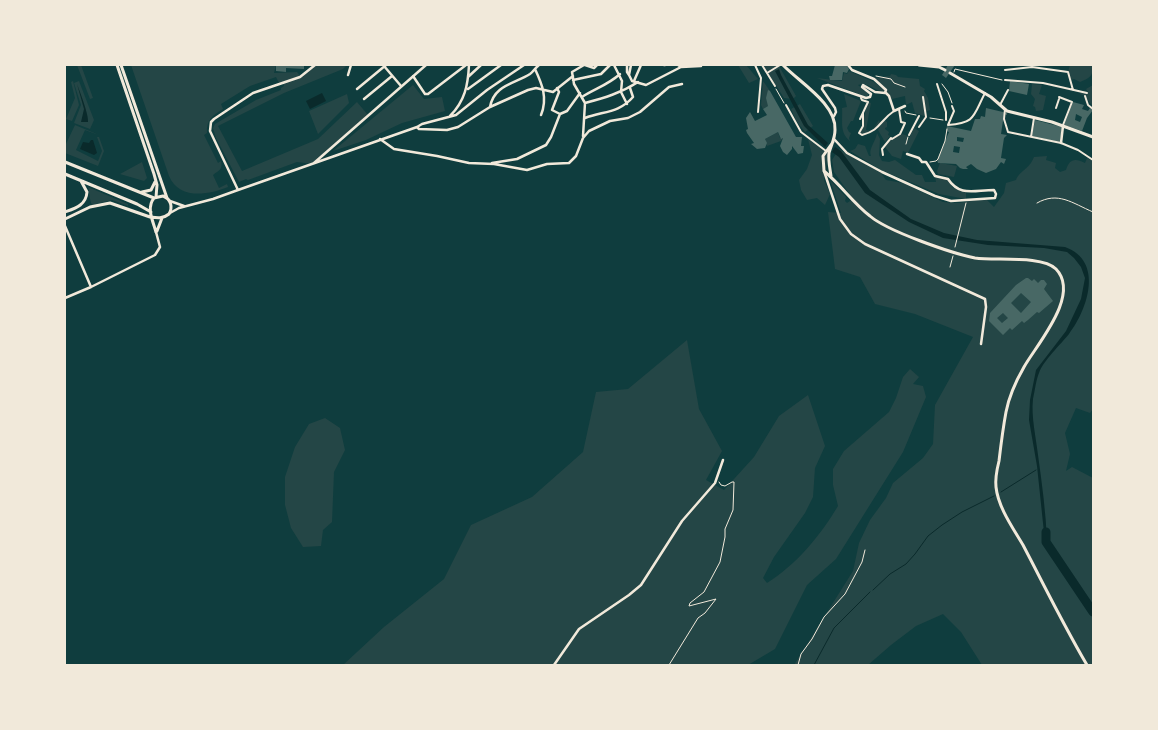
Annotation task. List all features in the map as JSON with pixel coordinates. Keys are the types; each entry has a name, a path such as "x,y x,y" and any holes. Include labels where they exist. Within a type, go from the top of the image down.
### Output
{"street":[{"path":"65,298 155,255 160,247 150,206 155,198 156,180 117,65"},
{"path":"121,65 171,206 170,212"},
{"path":"238,190 210,131 211,122 218,115 253,93 300,77 315,65"},
{"path":"348,75 350,65"},
{"path":"357,89 384,65 401,86"},
{"path":"313,164 426,65"},
{"path":"413,76 425,94 428,94 467,65"},
{"path":"448,118 460,104 467,89 467,65"},
{"path":"468,76 481,65"},
{"path":"467,89 501,65"},
{"path":"65,219 90,207 110,203 152,218 160,218 185,206 213,199 424,123 456,115 487,90 524,65"},
{"path":"490,107 492,98 500,88 529,74 538,65"},
{"path":"380,139 394,149 469,163 490,164 527,170 547,164 569,163 576,156 583,138 585,118 585,103 573,76 574,71 585,65 594,68 597,65"},
{"path":"417,127 419,130 445,130 458,127 490,107 531,89 551,92 573,76 601,74 610,65"},
{"path":"614,65 620,74 622,81 621,92 627,104"},
{"path":"631,65 629,74 632,81 646,85 680,66 702,66"},
{"path":"585,103 605,98 630,88 636,82 641,65"},
{"path":"754,65 761,78 758,112"},
{"path":"762,65 775,86"},
{"path":"768,73 781,65 820,99 834,116"},
{"path":"848,65 852,70 863,74 865,77 874,79 886,90 885,93 889,96 894,110"},
{"path":"919,65 939,67 945,70"},
{"path":"1005,70 1032,66 1068,72 1073,90"},
{"path":"534,69 545,90 541,115"},
{"path":"948,78 951,73 985,93 1006,110 1063,126 1093,137"},
{"path":"582,97 588,92 609,84 620,74"},
{"path":"364,98 392,76"},
{"path":"1005,80 1043,83 1086,94 1088,105 1093,109"},
{"path":"583,138 589,131 610,121 628,118 640,112 669,87 682,84"},
{"path":"937,84 946,112 946,120"},
{"path":"860,119 868,102 828,85 823,86 822,89 836,108 834,140 823,159 824,171 840,219 850,234 865,244 984,299 986,307 982,344"},
{"path":"861,98 868,98 871,95 862,88 863,85 875,92 885,93"},
{"path":"557,88 559,92 552,110 560,114"},
{"path":"585,118 618,110 627,104 633,97 630,88"},
{"path":"1000,105 1008,90"},
{"path":"490,164 517,159 546,145 552,137 560,114 567,111 580,93"},
{"path":"952,106 954,111 948,125 964,124 970,121 985,93"},
{"path":"919,127 926,117 923,97"},
{"path":"1056,108 1059,98 1072,102 1063,126 1061,143"},
{"path":"786,105 801,132 828,151"},
{"path":"863,112 863,126 859,133 862,135 873,132 885,116 905,106"},
{"path":"883,155 882,149 884,146 891,138 900,134 905,123 901,122 899,109"},
{"path":"1006,110 1004,119 1008,132 1061,143 1078,150 1093,160"},
{"path":"909,134 919,116"},
{"path":"1031,137 1034,118"},
{"path":"834,140 847,153 882,172 934,196 951,201 995,198 994,190 958,190 953,188 948,179 935,176 926,162 922,162 919,158 907,154"},
{"path":"828,151 831,177"},
{"path":"65,162 155,198 161,196 185,206"},
{"path":"824,171 869,216 885,226 956,253 973,257 1044,263 1055,269 1061,276 1064,292 1061,305 1024,367 1009,398 996,486 999,499 1012,526 1087,665"},
{"path":"65,174 137,204 160,218"},
{"path":"141,192 151,190 156,180"},
{"path":"65,212 80,206 85,200 87,192 80,181"},
{"path":"156,232 160,218"},
{"path":"65,226 91,287"},
{"path":"554,665 581,627 641,585 682,521 710,491 717,480 723,460"}],"path":[{"path":"951,73 955,69 1005,80"},
{"path":"873,76 892,80 894,83 905,87"},
{"path":"942,84 948,92 952,106"},
{"path":"775,86 786,105"},
{"path":"905,106 906,113 919,116"},
{"path":"926,117 946,120 945,125 948,125 945,141 938,159 926,162"},
{"path":"906,144 909,134"},
{"path":"950,267 967,197"},
{"path":"1037,203 1053,197 1063,198 1093,212"},
{"path":"669,665 698,618 706,613 716,599 689,606 690,603 704,592 720,562 725,529 733,510 734,482 725,486 721,485 717,480"},
{"path":"798,665 801,654 824,617 845,594 862,562 865,550"}],"shaded area":[{"path":"77,65 81,65 93,98 90,99"},
{"path":"131,65 276,65 274,73 297,72 300,76 315,65 347,65 343,69 284,93 218,126 242,171 318,139 357,102 368,115 313,164 297,162 239,182 216,138 213,128 215,124 256,100 281,90 284,86 283,83 279,83 276,77 250,86 221,104 223,109 211,118 207,133 204,135 218,163 221,161 221,168 213,175 219,188 227,184 228,187 212,192 187,192 174,184 169,176"},
{"path":"738,65 746,65 758,79 749,83"},
{"path":"763,65 780,65 796,96 793,99 784,98"},
{"path":"1070,65 1093,65 1092,74 1089,78 1080,82 1074,79 1071,80 1068,72"},
{"path":"779,69 808,125 828,143 825,147 804,126 775,71"},
{"path":"849,71 874,82 882,88 875,78 890,76 891,74 898,77 919,79 920,86 925,89 930,110 924,112 924,116 915,113 912,102 906,105 905,96 892,99 885,90 883,92 867,85 858,85 868,93 868,96 864,96 817,78 842,81 844,73 847,74"},
{"path":"73,81 79,105 72,121 66,119 75,98 71,82"},
{"path":"79,81 94,120 90,129 74,123 81,105 74,83"},
{"path":"763,81 770,91 768,91 768,106 763,109 761,105"},
{"path":"77,84 86,109 88,122 81,122 84,109"},
{"path":"1032,84 1042,85 1039,94 1046,96 1043,110 1036,111 1033,106 1035,99 1031,94"},
{"path":"413,85 424,99 442,97 445,111 402,123 366,140 333,151"},
{"path":"1093,85 1093,107 1085,96 1080,94 1082,91 1088,92 1086,89"},
{"path":"322,93 326,101 310,109 306,101"},
{"path":"347,94 349,103 318,134 309,111"},
{"path":"844,94 861,101 853,121 851,121 847,128 851,133 850,141 844,134 842,126 842,108 847,107"},
{"path":"868,102 871,103 866,130 872,131 879,120 880,123 872,132 862,135 860,134"},
{"path":"800,104 813,126 805,132 797,122 791,109"},
{"path":"884,120 887,122 885,129 889,132 888,135 890,136 885,142 878,130"},
{"path":"75,125 99,135 85,130 76,150 98,161 102,151 97,137 99,137 104,151 98,166 65,153 65,146"},
{"path":"914,128 919,131 908,153 903,151 901,159 892,156 885,147 891,139 902,134 908,136 906,144"},
{"path":"778,132 780,138 783,138 781,141 767,146 765,139"},
{"path":"877,133 880,139 879,155 882,161 889,162 895,160 916,175 922,175 925,182 936,182 935,176 948,179 953,188 966,191 966,199 939,194 881,170 850,151 855,149 858,144 865,146 869,156 871,156 870,153"},
{"path":"808,139 828,154 824,180 830,194 825,205 817,198 807,200 801,190 799,180 807,169 812,155"},
{"path":"93,140 97,153 94,155 80,149 83,142 89,143"},
{"path":"835,147 841,151 870,190 911,219 944,233 977,240 1065,247 1077,254 1085,263 1089,286 1082,312 1069,334 1041,368 1033,399 1033,420 1044,498 1047,542 1045,542 1037,466 1029,420 1030,400 1036,370 1066,331 1081,299 1085,278 1081,267 1067,252 1044,248 988,245 943,238 909,222 865,193 839,157 832,152"},
{"path":"839,149 881,173 886,180 903,183 943,202 959,203 987,200 994,207 1004,193 1006,183 1016,180 1019,174 1030,165 1034,157 1047,156 1046,160 1056,163 1055,168 1060,172 1066,170 1073,160 1085,163 1087,158 1093,161 1093,409 1090,413 1076,408 1065,433 1070,454 1066,471 1072,467 1093,478 1093,665 982,665 961,632 943,614 916,626 868,665 794,665 853,571 859,543 870,520 886,498 893,483 923,458 933,444 935,405 973,337 915,314 875,304 860,277 835,269 828,212 841,213 830,180 846,197 845,201 847,203 853,199 834,172 832,160"},
{"path":"142,162 147,178 144,181 120,174"},
{"path":"940,163 957,166 954,177 938,174 937,171"},
{"path":"88,187 128,204 128,206 112,200 92,205"},
{"path":"687,340 699,409 722,451 706,480 724,490 754,457 779,416 808,395 825,446 815,468 813,497 805,513 774,557 763,578 767,583 788,568 807,549 838,506 833,485 833,469 844,451 889,412 903,377 910,369 919,377 913,384 923,386 926,397 903,452 836,559 807,585 775,649 748,665 343,665 384,627 444,579 471,525 532,497 583,452 596,392 628,389"},
{"path":"325,418 340,428 345,450 334,472 332,522 323,530 321,546 303,547 291,528 285,505 285,477 295,447 309,424"}],"building":[{"path":"276,65 304,65 304,69 286,68 286,72 276,71"},
{"path":"835,65 846,65 849,69 847,73 843,72 842,80 830,80 829,76 832,76"},
{"path":"948,65 955,65 946,78 942,75"},
{"path":"1010,81 1029,84 1027,95 1009,91"},
{"path":"768,90 796,137 802,137 801,146 804,146 803,153 798,154 792,146 787,155 783,152 780,146 783,138 781,139 778,132 765,139 767,143 765,148 757,149 751,144 754,143 746,130 748,129 746,118 750,112 755,121 767,115 763,109 768,106 766,98"},
{"path":"1073,102 1084,105 1082,109 1088,111 1090,108 1093,110 1087,118 1082,131 1064,125","holes":["1076,114 1082,117 1080,122 1075,120"]},
{"path":"986,108 1007,113 1007,115 1004,114 1001,134 1007,135 1004,138 1001,158 1006,159 1004,164 1001,162 996,169 986,173 971,164 966,167 968,169 963,169 956,164 938,163 937,160 949,132 946,131 947,126 971,131 975,119 980,119 981,116 985,117","holes":["957,137 964,138 963,142 957,141","954,146 960,147 959,153 953,152"]},
{"path":"1035,120 1062,127 1060,142 1032,136"},
{"path":"1026,278 1032,281 1034,279 1038,283 1044,280 1047,284 1044,289 1053,301 1039,313 1037,312 1024,323 1022,321 1012,330 1010,328 1003,335 989,321 990,313 1016,285","holes":["1021,293 1031,302 1021,313 1011,303","1003,313 1008,318 1002,323 997,318"]}],"waterway":[{"path":"1001,492 1036,470"},
{"path":"873,590 890,574 906,564 928,536 942,525 962,512 994,496"},
{"path":"1046,532 1046,542 1093,612"},
{"path":"814,665 834,628 870,592"}]}
